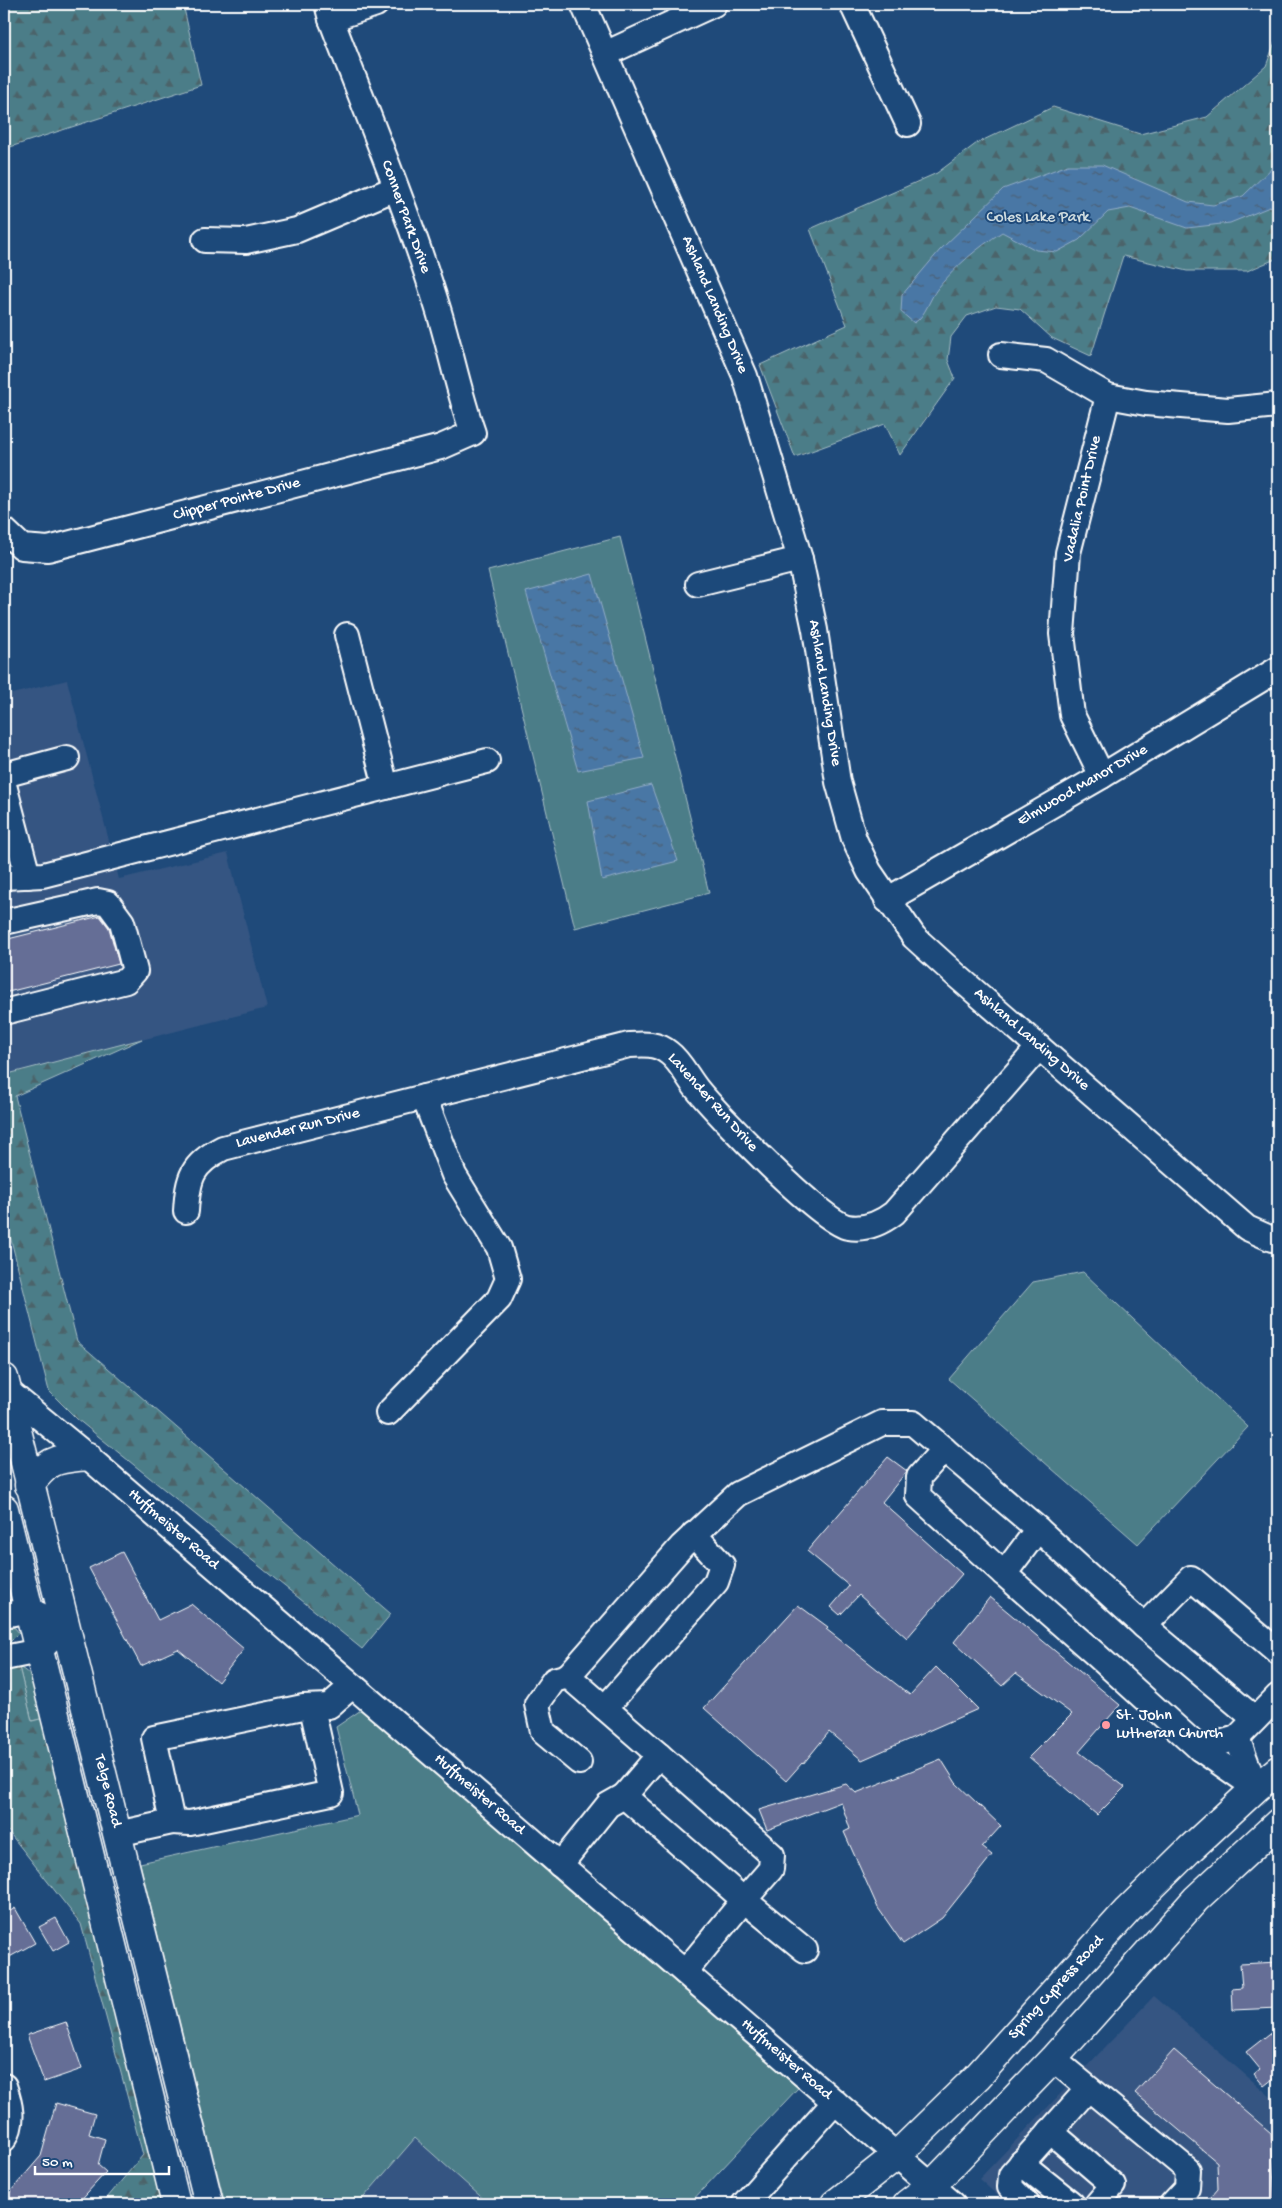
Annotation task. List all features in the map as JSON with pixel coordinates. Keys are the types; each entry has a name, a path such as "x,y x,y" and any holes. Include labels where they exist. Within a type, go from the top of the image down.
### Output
{"main road":[{"name":"Telge Road","path":"4,1385 209,2204"},
{"path":"30,1485 45,1466 60,1459 87,1456"},
{"name":"Telge Road","path":"4,1509 17,1612 39,1651 176,2204"},
{"name":"Spring Cypress Road","path":"835,2204 897,2155 977,2077 1127,1912 1256,1788 1278,1770"},
{"path":"907,2204 932,2186 1053,2059 1196,1899 1278,1822 1256,1788"},
{"path":"168,2170 198,2162"}],"street":[{"path":"329,11 376,4"},
{"name":"Ashland Landing Drive","path":"582,4 745,376 800,559 816,630 838,782 854,839 869,871 914,937 1039,1048 1248,1228 1275,1239"},
{"path":"605,54 714,4"},
{"path":"852,4 908,124"},
{"name":"Conner Park Drive","path":"329,11 396,188 439,312 473,433"},
{"path":"205,240 246,241 296,230 396,188"},
{"path":"1001,355 1046,360 1108,396 1146,403 1228,410 1278,405"},
{"name":"Vadalia Point Drive","path":"1102,776 1072,715 1062,634 1068,553 1108,396"},
{"name":"Clipper Pointe Drive","path":"4,531 22,547 48,549 441,447 473,433"},
{"path":"698,584 800,559"},
{"path":"347,634 386,787"},
{"name":"Elmwood Manor Drive","path":"887,900 1102,776 1278,669"},
{"path":"4,776 67,758"},
{"path":"4,877 44,875 487,761"},
{"path":"4,785 7,813 28,876"},
{"path":"4,922 98,901 108,903 122,922 135,971 126,981 4,1012"},
{"name":"Lavender Run Drive","path":"186,1211 188,1187 194,1168 210,1155 223,1148 629,1045 646,1044 659,1047 670,1054 697,1090 737,1133 782,1177 831,1218 847,1227 860,1228 871,1226 884,1221 894,1213 1039,1048"},
{"path":"388,1413 499,1299 508,1279 499,1248 454,1175 424,1097"},
{"name":"Huffmeister Road","path":"4,1385 953,2204"},
{"path":"579,1762 543,1732 537,1704 554,1680 568,1676 694,1534 738,1494 882,1423 913,1423 1038,1529 1144,1626 1255,1719"},
{"path":"944,1450 919,1477 918,1496 1200,1749 1256,1788"},
{"path":"1004,1574 1038,1529"},
{"path":"605,1708 716,1582 722,1565 694,1534"},
{"path":"1144,1626 1191,1578 1278,1652"},
{"path":"4,1658 39,1651 65,1626 17,1612"},
{"path":"568,1676 772,1855 771,1869 685,1972"},
{"path":"172,1822 154,1738 303,1707 329,1706 352,1686"},
{"path":"1200,1749 1237,1738 1278,1696"},
{"path":"117,1834 172,1822 190,1823 331,1793 312,1708"},
{"path":"1237,1738 1256,1788"},
{"path":"560,1865 608,1805 624,1796 659,1755"},
{"path":"624,1796 805,1950"},
{"path":"1053,2059 1188,2170 1187,2188 1172,2204"},
{"path":"4,2086 11,2107 6,2135"},
{"path":"1027,2204 1010,2187 1011,2175 1088,2089"},
{"path":"753,2201 835,2102"},
{"path":"1050,2130 1113,2185 1097,2204"},
{"path":"1021,2164 1072,2204"}],"shaded area":[{"path":"67,680 119,879 228,853 267,1008 4,1075 4,696"},
{"path":"1154,1996 1278,2103 1278,2204 1007,2204 979,2179"},
{"path":"415,2137 489,2204 358,2204"}],"green space":[{"path":"4,4 183,4 201,85 4,149"},
{"name":"Coles Lake Park","path":"1278,34 1278,258 1247,271 1187,271 1123,256 1091,356 1052,338 1020,309 996,306 967,316 951,337 948,360 955,378 900,455 885,424 795,457 760,365 847,325 810,229 937,173 977,143 1053,107 1140,134 1207,117 1266,66"},
{"path":"620,537 709,893 575,928 488,571"},
{"path":"142,1039 15,1096 77,1341 391,1614 362,1649 77,1419 49,1391 4,1212 4,1075"},
{"path":"1083,1272 1248,1427 1138,1544 949,1379 1033,1282"},
{"path":"4,1625 15,1628 19,1633 4,1648"},
{"path":"19,1667 32,1677 36,1683 44,1718 32,1721"},
{"path":"19,1667 32,1721 44,1718 164,2204 102,2204 143,2155 81,1924 4,1826 4,1668"},
{"path":"361,1710 798,2088 689,2204 489,2204 415,2138 358,2204 225,2204 140,1863 358,1815 336,1727"}],"water":[{"path":"1278,162 1277,204 1230,223 1187,228 1130,208 1108,212 1079,240 1057,252 1036,250 1002,232 975,251 952,272 935,292 918,320 914,323 901,312 902,295 940,250 1003,189 1068,165 1102,165 1188,202 1213,205 1243,196"},
{"path":"592,574 644,758 578,771 526,592"},
{"path":"651,785 678,861 602,880 588,801"}],"building":[{"path":"100,916 109,928 119,964 4,993 4,940"},
{"path":"888,1457 907,1471 882,1502 962,1574 907,1638 859,1595 840,1615 831,1607 849,1586 807,1551"},
{"path":"122,1552 158,1620 191,1604 244,1649 218,1682 178,1649 141,1666 89,1568"},
{"path":"990,1597 1120,1705 1079,1752 1125,1787 1097,1815 1029,1757 1072,1714 1016,1673 1002,1686 954,1642"},
{"path":"798,1605 828,1627 826,1629 910,1695 936,1667 978,1709 862,1760 829,1732 803,1764 786,1781 704,1708"},
{"path":"941,1759 956,1783 1001,1826 982,1847 992,1855 942,1918 903,1944 878,1908 844,1832 850,1829 841,1802 767,1830 759,1810 846,1784 856,1793"},
{"path":"15,1908 35,1943 4,1960 4,1915"},
{"path":"56,1918 69,1942 53,1951 39,1927"},
{"path":"1278,1962 1278,2008 1233,2010 1232,1989 1242,1988 1240,1964"},
{"path":"66,2022 82,2069 44,2082 27,2035"},
{"path":"1278,2027 1278,2075 1264,2086 1254,2074 1260,2069 1246,2052"},
{"path":"1174,2050 1271,2133 1275,2204 1205,2204 1218,2189 1217,2162 1135,2093"},
{"path":"56,2103 95,2114 89,2134 105,2139 98,2165 106,2172 77,2204 4,2204 4,2199 41,2156"}],"place":[{"name":"St. John Lutheran Church","path":"1106,1725"}]}
